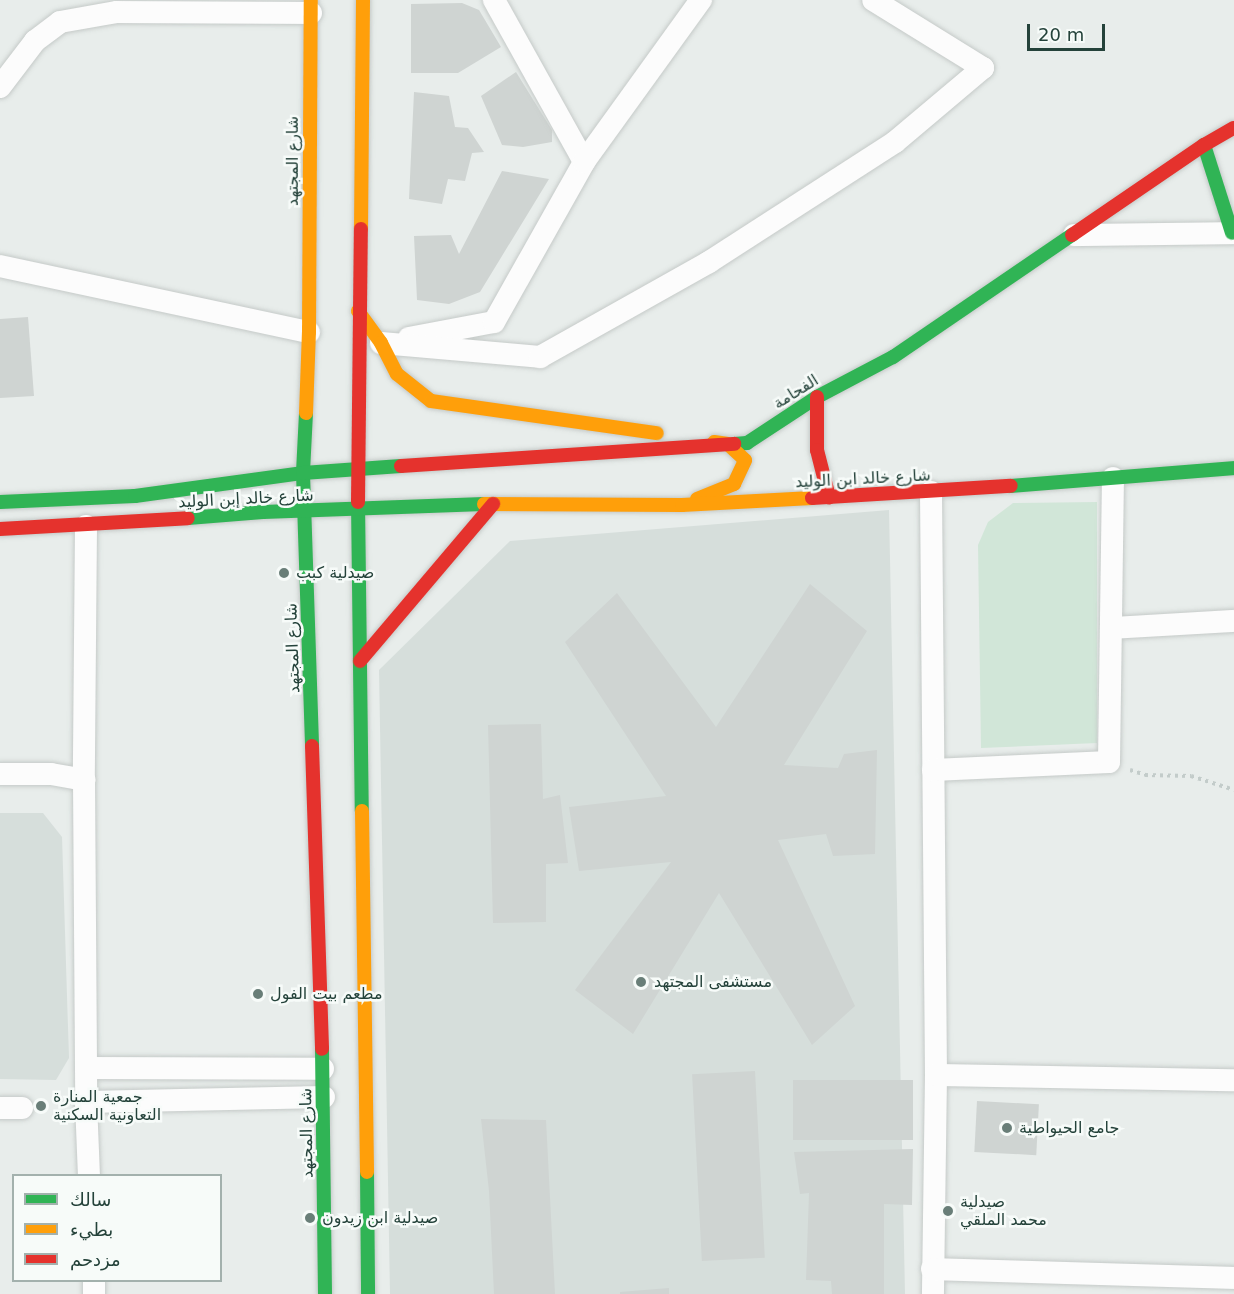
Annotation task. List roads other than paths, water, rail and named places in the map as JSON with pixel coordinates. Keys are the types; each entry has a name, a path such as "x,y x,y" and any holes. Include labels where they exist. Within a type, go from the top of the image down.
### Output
{"main road":[{"path":"363,0 358,311 358,510 368,1294"},
{"name":"شارع المجتهد","path":"311,6 309,332 303,473 324,1097 325,1294"},
{"name":"الفحامة","path":"303,473 747,442 817,397 893,357 1204,145 1234,128"},
{"path":"1204,145 1233,233"},
{"path":"358,311 381,344 397,375 430,401 728,444 745,460 734,484 682,506"},
{"path":"817,397 817,450 829,497"},
{"name":"شارع خالد ابن الوليد","path":"493,504 682,506 931,492 1234,468"},
{"name":"شارع خالد إبن الوليد","path":"0,501 135,496 303,473"},
{"path":"360,661 493,504"},
{"name":"شارع خالد إبن الوليد","path":"0,528 86,526 221,514 305,513 493,504"}],"street":[{"path":"494,0 584,162"},
{"path":"381,344 494,322 584,162 701,0"},
{"path":"381,344 540,357 709,262 895,142 983,68 873,0"},
{"path":"0,87 35,41 60,22 117,12 311,6"},
{"path":"1074,235 1233,233"},
{"path":"0,266 309,332"},
{"path":"933,770 1109,762 1113,478"},
{"path":"931,492 936,1075 933,1294"},
{"path":"86,526 84,780 86,1102 89,1174"},
{"path":"1112,628 1234,621"},
{"path":"0,774 51,774 84,780"},
{"path":"86,1068 323,1069"},
{"path":"936,1075 1234,1080"},
{"path":"86,1102 324,1097"},
{"path":"933,1269 1234,1278"}],"place":[{"name":"صيدلية كبب","path":"284,573"},
{"name":"مستشفى المجتهد","path":"641,982"},
{"name":"مطعم بيت الفول","path":"258,994"},
{"name":"جمعية المنارة التعاونية السكنية","path":"41,1106"},
{"name":"جامع الحيواطية","path":"1007,1128"},
{"name":"صيدلية محمد الملقي","path":"948,1211"},
{"name":"صيدلية ابن زيدون","path":"310,1218"}]}
